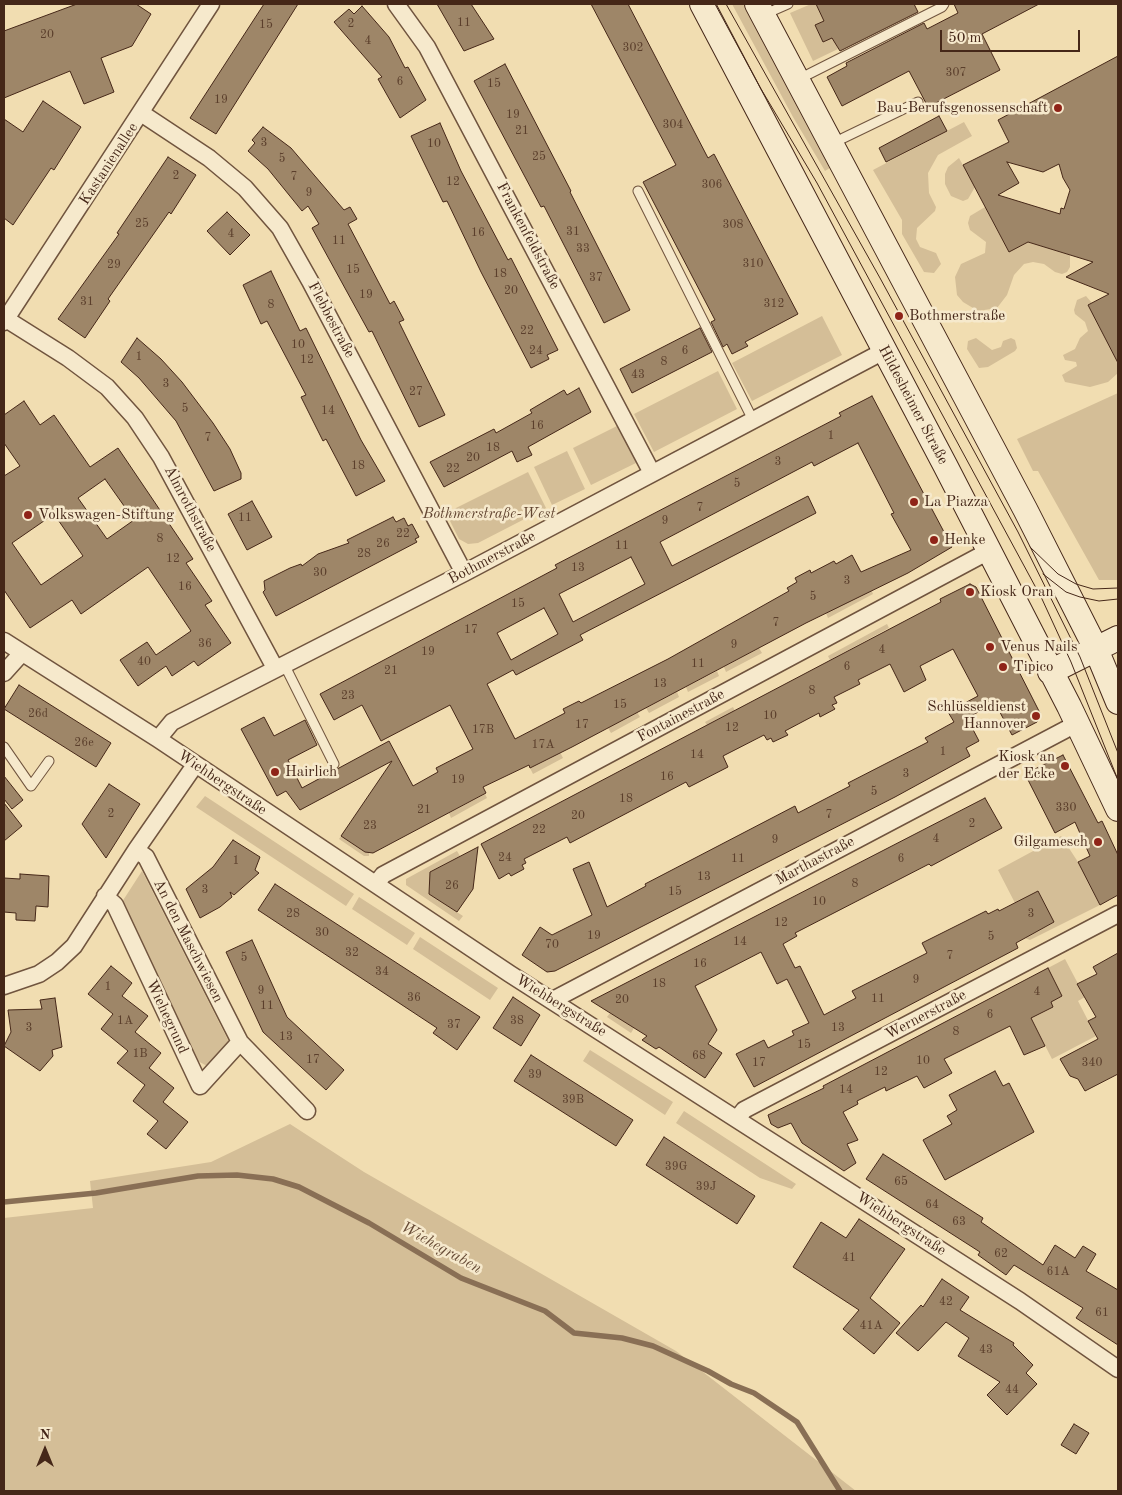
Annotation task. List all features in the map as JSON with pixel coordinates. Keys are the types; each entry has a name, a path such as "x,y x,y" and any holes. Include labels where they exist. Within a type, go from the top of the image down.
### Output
{"main road":[{"name":"Hildesheimer Straße","path":"702,4 1078,723 1118,809"},
{"path":"760,10 1025,509 1096,649 1118,702"},
{"path":"1050,672 1118,638"}],"street":[{"name":"Kastanienallee","path":"5,321 211,4"},
{"name":"Frankenfeldstraße","path":"396,4 428,47 652,473"},
{"name":"Flebbestraße","path":"141,113 209,158 245,188 280,228 315,290 464,573"},
{"name":"Almrothstraße","path":"5,321 68,358 107,388 135,418 161,456 280,666"},
{"name":"Bothmerstraße","path":"158,739 172,722 464,573 884,351"},
{"name":"Fontainestraße","path":"376,884 383,875 989,551"},
{"name":"Wiehbergstraße","path":"4,641 158,739 553,1000 1020,1300 1118,1368"},
{"path":"4,672 22,653"},
{"name":"Marthastraße","path":"553,1000 1078,723"},
{"path":"4,986 39,974 57,962 74,946 105,896 195,765"},
{"name":"An den Maschwiesen","path":"136,850 146,857 240,1042 307,1111"},
{"name":"Wiehegrund","path":"105,896 115,905 200,1086 240,1042"},
{"name":"Wernerstraße","path":"737,1119 744,1110 1118,914"}],"lane":[{"path":"760,10 788,4"},
{"path":"797,80 944,4"},
{"path":"831,144 918,102"},
{"path":"638,191 753,420"},
{"path":"280,666 334,764"},
{"path":"4,747 31,786 49,761"}],"green space":[{"path":"732,4 743,4 833,166 825,171 793,117"},
{"path":"811,4 816,4 824,21 815,25 823,42 833,37 838,49 813,61 790,13"},
{"path":"964,122 972,136 938,155 928,173 929,193 936,207 935,211 917,228 916,239 920,247 936,253 941,264 934,273 924,272 902,234 902,220 873,170"},
{"path":"959,158 975,187 968,199 963,201 951,196 945,184 945,174 948,167"},
{"path":"985,207 1009,252 1028,242 1070,255 1070,267 1067,272 1062,274 1055,272 1044,264 1033,262 1024,264 1014,275 1007,295 997,308 978,311 963,302 957,295 955,277 961,264 985,253 986,242 970,230 968,223 970,216"},
{"path":"1086,296 1092,303 1088,305 1118,363 1118,373 1108,382 1090,387 1065,382 1062,375 1077,366 1076,362 1065,360 1063,355 1075,349 1080,338 1088,331 1085,322 1075,314 1074,310 1077,300"},
{"path":"822,316 842,355 752,401 732,363"},
{"path":"976,338 992,350 1001,347 1003,341 1011,338 1015,340 1017,348 988,367 979,368 967,349 968,341"},
{"path":"718,371 737,409 654,452 634,414"},
{"path":"1118,393 1118,580 1099,580 1038,471 1033,471 1017,439"},
{"path":"619,425 638,462 591,485 573,448"},
{"path":"567,451 585,489 552,505 534,467"},
{"name":"Bothmerstraße-West","path":"528,472 546,508 478,543 468,544 459,539 446,513"},
{"path":"871,589 873,594 828,618 826,613"},
{"path":"887,624 889,628 830,660 828,656"},
{"path":"759,648 762,653 726,672 724,667"},
{"path":"717,671 719,676 688,692 686,687"},
{"path":"677,692 679,697 649,713 646,708"},
{"path":"733,707 735,711 707,725 705,722"},
{"path":"637,712 640,717 611,733 608,728"},
{"path":"560,752 563,758 533,774 530,768"},
{"path":"485,794 487,798 451,818 449,813"},
{"path":"205,796 354,894 346,906 196,807"},
{"path":"341,836 365,852 369,852 369,856 364,856 339,839"},
{"path":"1061,836 1078,862 1100,905 1030,940 1025,938 1054,922 1038,891 1015,903 998,870"},
{"path":"457,851 460,856 430,872 429,894 463,916 459,921 406,885 406,879"},
{"path":"142,871 230,1044 207,1066 196,1060 122,902"},
{"path":"359,897 415,933 407,945 352,909"},
{"path":"420,937 498,988 490,1000 413,949"},
{"path":"1065,959 1085,997 1078,1001 1096,1036 1052,1059 1032,1020 1025,1015 1039,1014 1053,1007 1051,1002 1062,996 1048,968"},
{"path":"610,1013 634,1028 631,1033 607,1017"},
{"path":"590,1050 673,1102 665,1115 583,1061"},
{"path":"684,1111 796,1184 792,1189 760,1178 676,1123"},
{"path":"290,1124 364,1172 676,1351 856,1491 4,1491 4,1218 93,1208 90,1181 211,1162"}],"building":[{"path":"77,4 136,4 151,14 132,46 101,58 114,92 84,104 70,71 4,98 4,31"},
{"path":"264,4 298,4 216,134 190,118"},
{"path":"437,4 471,4 494,39 464,51"},
{"path":"591,4 628,4 708,158 714,154 798,314 745,342 748,346 732,354 727,344 723,347 711,322 715,320 643,182 676,165"},
{"path":"816,4 914,4 918,12 840,51 832,38 823,42 815,25 824,21"},
{"path":"954,4 1039,4 982,34 1000,70 928,107 909,71 842,106 827,77 847,66 846,63 924,23 927,29 958,13"},
{"path":"362,6 389,37 405,68 408,67 426,100 400,118 378,79 382,77 334,22 349,9 354,14"},
{"path":"1118,56 1118,363 1088,305 1109,294 1066,277 1093,262 1028,242 1009,252 963,165 1009,142 998,120","holes":["1007,162 1043,172 1059,164 1063,178 1070,190 1064,209 1061,208 1060,214 998,195 1019,183"]},
{"path":"505,64 630,310 604,323 544,206 541,207 474,81"},
{"path":"43,101 81,127 54,170 51,168 13,225 4,218 4,119 23,132"},
{"path":"939,116 947,131 886,162 879,148"},
{"path":"440,123 461,171 508,260 511,258 558,350 547,355 549,359 531,368 481,272 447,201 443,202 411,136"},
{"path":"263,127 291,148 344,210 350,207 357,219 348,224 390,304 394,301 404,320 399,322 445,415 419,427 372,331 369,332 312,228 319,224 308,206 302,211 268,169 248,151 255,143 252,140"},
{"path":"168,157 196,175 171,214 169,212 108,299 110,301 85,338 58,319 119,234 117,233"},
{"path":"227,212 250,235 230,255 207,231"},
{"path":"271,271 300,331 306,328 361,440 385,481 356,496 326,439 323,441 301,397 306,395 267,321 261,324 243,285"},
{"path":"700,328 712,352 632,393 620,369"},
{"path":"137,338 161,359 182,382 213,423 230,449 241,473 241,479 214,491 176,421 139,378 121,362"},
{"path":"579,388 591,412 528,447 532,455 517,462 512,451 444,487 430,462 494,429 496,433 532,413 530,410 564,390 567,395"},
{"path":"872,396 952,547 908,573 806,623 572,747 530,768 529,765 483,787 486,793 373,853 365,852 341,836 392,761 300,810 286,791 277,796 241,729 264,717 274,736 305,720 317,745 288,760 302,788 389,741 413,786 438,772 436,768 473,749 450,705 381,741 362,705 334,720 320,694 557,568 555,565 841,416 839,413","holes":["858,443 894,513 891,514 911,550 861,572 852,555 836,564 834,561 811,573 810,570 795,578 797,582 787,588 789,591 668,659 581,703 579,701 563,709 565,713 515,739 487,684 513,670 516,675 583,640 580,635 816,513 808,496 672,566 660,542 812,462 814,466","631,557 645,584 573,622 559,594","544,608 558,634 511,660 497,633"]},
{"name":"Volkswagen-Stiftung","path":"24,401 40,425 54,415 90,467 118,448 193,559 186,563 212,601 205,605 231,643 198,666 194,661 172,676 166,666 138,686 120,660 147,642 156,655 191,631 148,567 81,614 72,600 30,628 4,590 4,476 20,466 4,443 4,415","holes":["105,479 134,520 107,539 78,498","54,514 83,556 41,585 12,543"]},
{"path":"252,501 272,537 247,550 228,514"},
{"path":"393,517 396,522 404,518 408,526 412,524 419,537 415,539 417,542 276,616 263,592 265,590 264,581 290,568 301,564 302,566 318,554 349,543 347,540"},
{"path":"970,584 976,587 1040,713 1037,722 1012,735 995,703 967,718 979,741 966,748 970,756 895,797 555,971 547,972 522,955 540,927 552,935 592,915 573,869 589,862 607,907 646,886 645,884 795,806 798,813 850,786 848,783 928,742 925,738 954,722 948,712 978,696 953,649 920,666 926,680 904,692 890,664 858,680 860,684 834,697 837,703 832,705 835,709 820,717 819,713 785,731 788,735 773,742 771,738 767,740 764,735 723,756 728,767 689,787 686,782 570,843 567,837 524,859 526,863 522,865 524,869 511,876 509,873 499,879 481,844 941,602 940,599"},
{"path":"19,685 111,743 96,767 4,709"},
{"path":"1063,755 1098,823 1102,821 1118,855 1118,895 1100,905 1078,862 1090,856 1075,822 1055,833 1025,774"},
{"path":"4,776 23,800 12,809 4,799"},
{"path":"109,784 140,804 106,858 82,824"},
{"path":"985,798 1002,828 931,866 929,864 795,933 797,936 783,944 795,968 800,966 824,1015 856,998 852,991 927,953 922,943 986,911 988,914 998,909 999,911 1038,891 1054,922 1016,943 1018,948 754,1087 736,1054 764,1040 768,1048 794,1035 792,1031 809,1023 787,979 777,984 761,952 695,986 717,1030 708,1044 722,1053 705,1078 659,1047 656,1049 642,1040 647,1036 591,1001"},
{"path":"4,803 22,826 4,841"},
{"path":"233,840 260,857 255,870 259,873 234,895 230,892 232,897 220,907 200,918 186,889 213,867"},
{"path":"478,847 473,889 457,912 429,894 430,872"},
{"path":"20,874 49,876 48,907 36,906 35,921 16,920 16,913 4,912 4,878 20,879"},
{"path":"275,884 480,1017 457,1050 433,1033 437,1028 258,910"},
{"path":"252,940 287,1017 344,1070 326,1090 263,1032 226,952"},
{"path":"1118,953 1118,1074 1085,1091 1078,1079 1070,1076 1060,1059 1098,1039 1088,1021 1096,1017 1077,984 1097,974 1093,967"},
{"path":"111,966 132,983 122,996 148,1016 135,1032 161,1053 149,1068 174,1088 163,1102 188,1122 166,1149 147,1134 158,1121 133,1101 145,1085 117,1063 128,1051 101,1029 113,1014 88,994"},
{"path":"1048,968 1062,996 1051,1002 1053,1007 1031,1018 1045,1046 1024,1055 1010,1026 944,1059 952,1073 924,1088 917,1076 886,1091 885,1087 857,1101 858,1104 843,1112 858,1140 847,1144 856,1163 844,1171 802,1143 791,1123 778,1128 771,1124 768,1115 824,1088 823,1086"},
{"path":"513,997 540,1015 521,1046 493,1028"},
{"path":"55,998 62,1047 52,1050 53,1056 40,1071 4,1046 11,1032 8,1010 42,1009 40,1000"},
{"path":"531,1055 633,1120 616,1146 514,1081"},
{"path":"995,1071 1003,1086 1009,1083 1034,1132 945,1180 923,1140 952,1124 947,1116 957,1110 949,1095"},
{"path":"664,1137 755,1196 737,1224 646,1165"},
{"path":"883,1154 983,1218 981,1222 1043,1265 1055,1245 1075,1258 1083,1246 1096,1254 1086,1271 1118,1290 1118,1345 1076,1318 1083,1308 1014,1265 1006,1275 978,1255 980,1252 866,1179"},
{"path":"859,1219 905,1249 870,1298 900,1323 874,1354 843,1329 859,1310 793,1267 821,1222 846,1238"},
{"path":"942,1279 969,1297 960,1310 1014,1343 1013,1345 1033,1365 1026,1373 1037,1384 1007,1415 987,1395 1000,1382 958,1356 969,1338 946,1322 918,1351 896,1333 921,1305 923,1307"},
{"path":"1074,1424 1089,1433 1076,1454 1061,1445"}],"waterway":[{"name":"Wiehegraben","path":"4,1202 96,1193 198,1176 237,1175 273,1179 299,1187 369,1223 461,1278 545,1311 574,1333 622,1338 653,1346 708,1371 731,1384 754,1393 797,1422 840,1491"}],"tram line":[{"path":"715,4 761,89 817,183 1042,599 1071,662 1118,780"},
{"path":"726,4 880,278 1018,532 1080,657 1118,753"},
{"path":"1030,547 1058,574 1076,584 1093,589 1118,588"},
{"path":"1043,574 1066,592 1080,597 1099,601 1118,599"}],"place":[{"name":"Bau-Berufsgenossenschaft","path":"1058,108"},
{"name":"Bothmerstraße","path":"899,316"},
{"name":"La Piazza","path":"914,502"},
{"name":"Volkswagen-Stiftung","path":"28,515"},
{"name":"Henke","path":"934,540"},
{"name":"Kiosk Oran","path":"970,592"},
{"name":"Venus Nails","path":"990,647"},
{"name":"Tipico","path":"1003,667"},
{"name":"Schlüsseldienst Hannover","path":"1036,716"},
{"name":"Kiosk an der Ecke","path":"1065,766"},
{"name":"Hairlich","path":"275,772"},
{"name":"Gilgamesch","path":"1098,842"}]}
